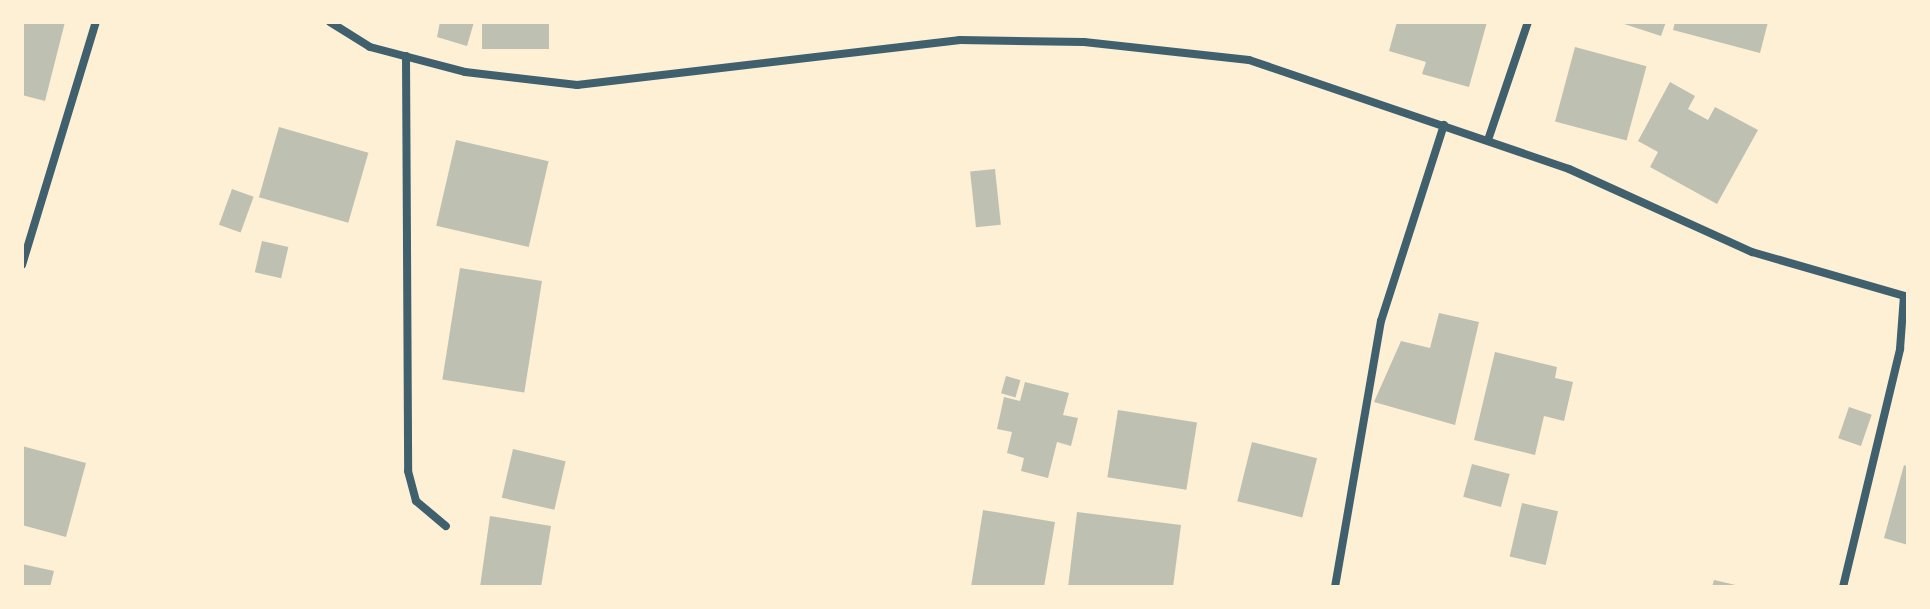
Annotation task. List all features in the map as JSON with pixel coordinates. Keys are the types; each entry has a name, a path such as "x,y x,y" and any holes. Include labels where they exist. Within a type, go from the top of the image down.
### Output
{"street":[{"path":"22,265 96,22"},
{"path":"330,22 370,47 465,72 577,85 960,40 1084,42 1249,60 1488,140 1752,252 1906,296 1900,349 1843,587"},
{"path":"1488,140 1528,22"},
{"path":"406,56 408,471 416,501 446,526"},
{"path":"1335,587 1381,321 1444,125"}],"building":[{"path":"22,22 65,22 45,101 22,95"},
{"path":"440,22 474,22 467,46 437,37"},
{"path":"482,22 549,22 549,49 482,49"},
{"path":"1397,22 1487,22 1469,87 1422,74 1426,62 1389,51"},
{"path":"1618,22 1666,22 1661,36"},
{"path":"1675,22 1768,22 1760,53 1673,30"},
{"path":"1575,47 1646,66 1627,141 1555,121"},
{"path":"1670,82 1695,96 1688,109 1708,120 1715,107 1758,130 1717,204 1650,167 1658,152 1638,141"},
{"path":"279,127 368,153 348,223 259,197"},
{"path":"456,140 549,161 529,247 436,226"},
{"path":"995,169 1001,225 976,227 970,172"},
{"path":"232,189 254,197 241,233 219,225"},
{"path":"262,241 288,247 281,278 255,272"},
{"path":"460,268 542,281 524,393 442,380"},
{"path":"1439,313 1479,322 1455,425 1374,402 1401,341 1430,348"},
{"path":"1495,352 1557,367 1555,378 1573,382 1564,421 1544,416 1535,455 1474,440"},
{"path":"1006,376 1020,380 1015,397 1001,393"},
{"path":"1025,382 1069,393 1063,415 1078,418 1071,446 1057,442 1048,478 1021,471 1024,458 1007,453 1012,432 997,429 1004,397 1020,401"},
{"path":"1849,407 1872,415 1861,446 1838,438"},
{"path":"1118,410 1197,423 1186,490 1107,477"},
{"path":"1252,442 1317,458 1302,517 1237,501"},
{"path":"22,446 86,463 66,537 22,525"},
{"path":"513,449 566,461 554,510 502,498"},
{"path":"1472,464 1510,474 1501,507 1463,497"},
{"path":"1904,465 1908,467 1908,545 1884,538"},
{"path":"1522,503 1558,511 1546,565 1510,557"},
{"path":"983,510 1055,522 1044,587 971,587"},
{"path":"1077,512 1181,525 1173,587 1068,587"},
{"path":"490,516 551,526 541,587 480,587"},
{"path":"22,564 54,571 50,587 22,587"},
{"path":"1714,580 1740,586 1712,587"}]}
